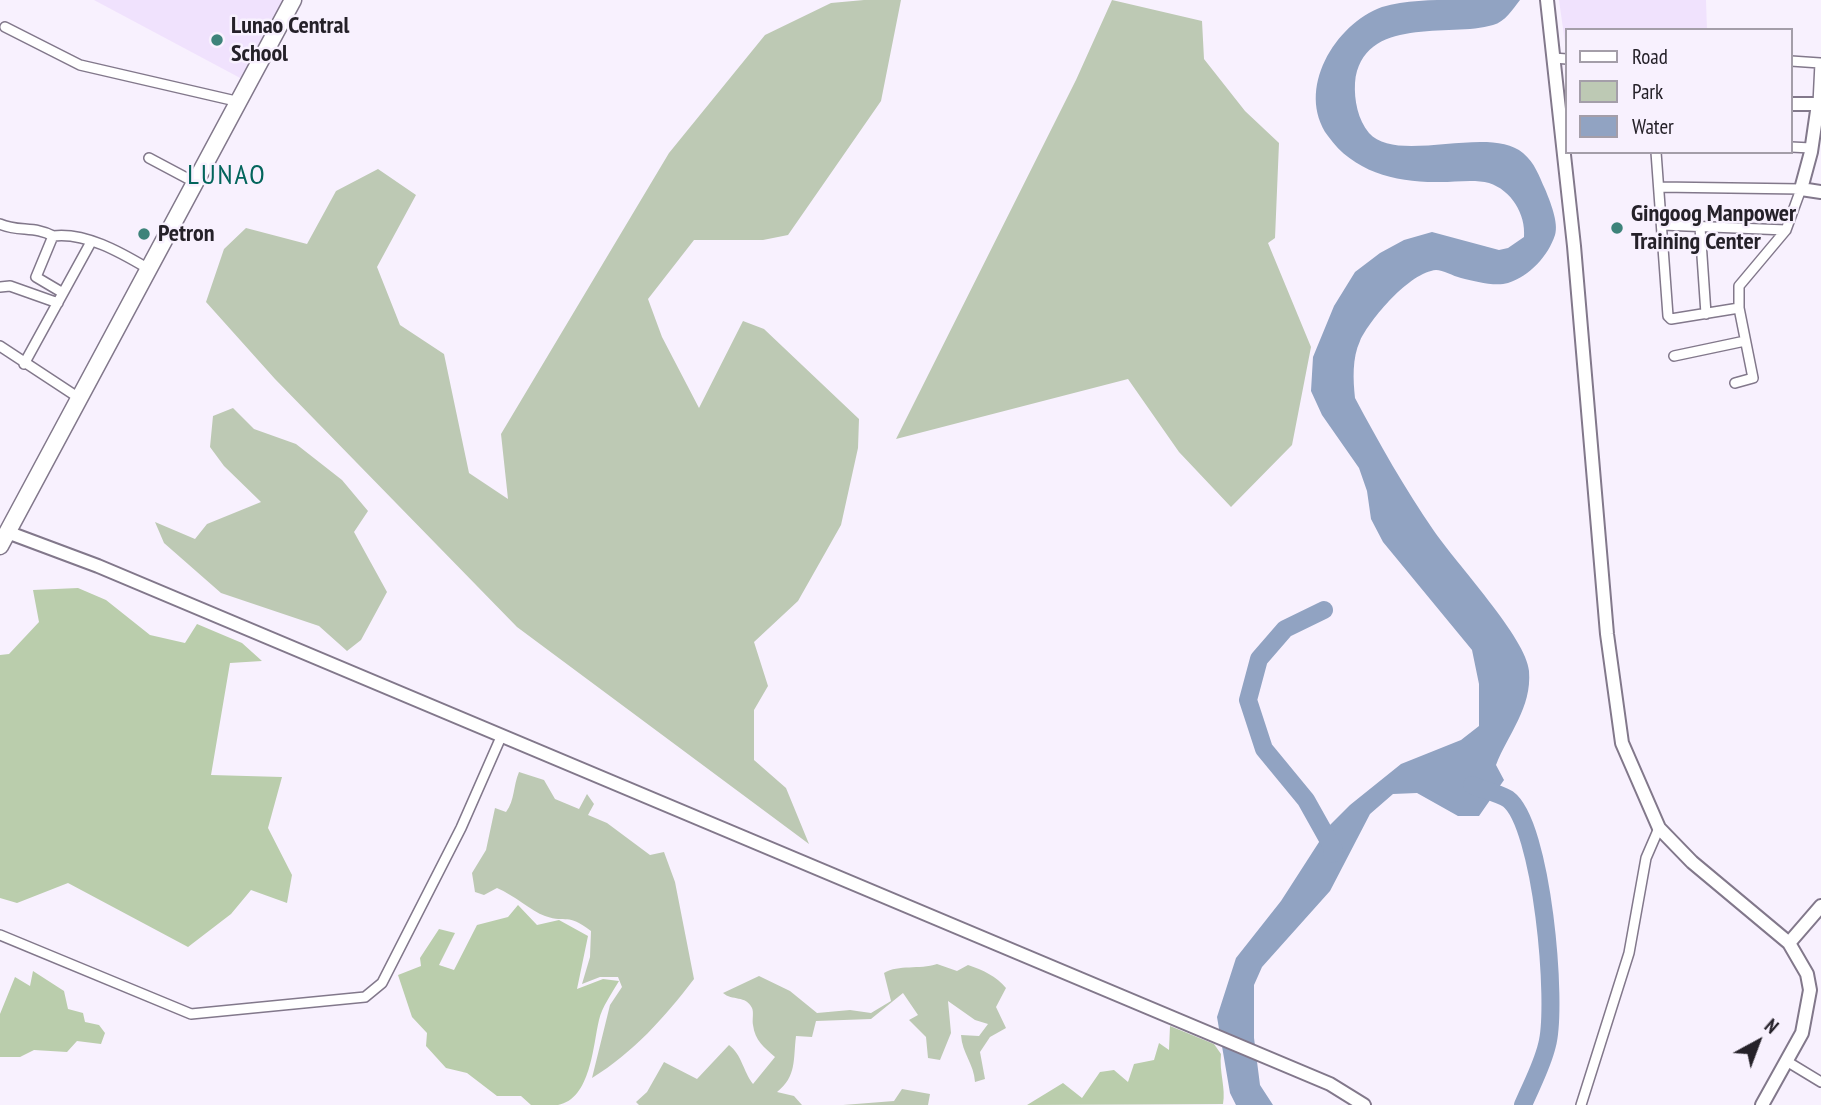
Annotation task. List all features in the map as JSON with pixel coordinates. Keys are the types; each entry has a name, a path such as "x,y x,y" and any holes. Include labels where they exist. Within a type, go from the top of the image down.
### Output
{"highway":[{"path":"2,535 196,183 293,0"}],"street":[{"path":"1547,0 1553,58 1563,101 1566,135"},
{"path":"5,27 80,65 240,102"},
{"path":"1553,58 1566,59"},
{"path":"1735,383 1753,378 1738,308 1737,289 1786,230 1801,189 1819,104 1820,63 1793,61"},
{"path":"1793,104 1819,104"},
{"path":"1793,147 1811,148"},
{"path":"1568,154 1617,717 1628,762 1660,828 1692,862 1788,943 1804,967 1811,990 1802,1032 1788,1062 1762,1105"},
{"path":"1656,154 1668,316 1671,319 1738,308"},
{"path":"149,158 196,183"},
{"path":"1658,187 1821,191"},
{"path":"0,224 15,229 41,230 53,236 66,234 122,253 147,268"},
{"path":"1662,225 1786,230"},
{"path":"1700,227 1706,314"},
{"path":"53,236 36,277 64,292"},
{"path":"24,364 91,242"},
{"path":"0,287 10,286 58,303"},
{"path":"1674,356 1745,341"},
{"path":"0,347 79,398"},
{"path":"2,535 98,566 1262,1054 1344,1090 1364,1105"},
{"path":"0,935 191,1014 365,997 382,984 461,828 501,737"},
{"path":"1581,1105 1629,953 1646,858 1660,828"},
{"path":"1788,943 1821,906"},
{"path":"1788,1062 1821,1082"}],"shaded area":[{"name":"Lunao Central School","path":"94,0 283,0 244,80"},
{"path":"1559,0 1706,0 1707,28 1566,28 1566,50"}],"green space":[{"path":"901,0 881,101 788,235 763,240 694,240 648,299 662,337 699,408 743,321 764,329 859,419 858,448 841,525 798,601 754,642 768,686 754,710 754,760 786,788 809,844 517,627 275,379 206,302 224,249 246,228 307,244 336,191 378,169 416,195 377,267 400,325 444,354 469,473 508,499 501,434 669,153 765,35 831,3"},
{"path":"1112,0 1202,21 1204,59 1245,111 1279,143 1275,238 1268,243 1311,347 1292,445 1231,507 1179,452 1128,379 896,439 1076,80"},
{"path":"233,408 254,429 296,444 342,480 368,511 354,532 387,592 361,640 347,651 319,626 221,593 164,543 155,522 195,539 207,524 261,502 224,466 210,447 213,416"},
{"path":"78,588 106,600 150,635 185,643 197,624 242,643 262,661 230,663 211,775 282,777 268,828 292,875 287,903 251,890 231,914 188,947 68,883 17,903 0,898 0,655 9,654 39,622 33,590"},
{"path":"519,772 544,780 555,799 579,809 587,794 594,804 588,815 607,823 650,855 664,852 675,882 694,979 647,1033 621,1057 592,1078 610,1005 622,987 618,977 600,977 582,984 590,957 591,931 572,920 540,914 497,888 484,895 475,892 472,873 486,850 495,808 506,812"},
{"path":"518,905 537,925 559,920 588,936 577,989 603,979 619,981 600,1015 584,1082 569,1101 558,1105 531,1105 521,1096 497,1096 467,1073 446,1068 426,1046 427,1033 412,1017 398,975 421,966 420,958 439,929 455,933 439,965 454,970 477,925 508,917"},
{"path":"937,964 957,971 968,965 989,974 1006,988 996,1007 1006,1028 990,1037 980,1052 985,1079 975,1082 961,1035 979,1036 988,1024 975,1020 948,1001 951,1033 940,1060 928,1058 926,1037 909,1020 918,1015 903,993 871,1019 816,1021 812,1037 796,1036 791,1074 777,1092 794,1096 802,1105 639,1105 636,1102 647,1092 664,1062 697,1079 729,1045 737,1053 753,1084 775,1057 756,1035 753,1010 749,1004 723,993 759,976 790,991 817,1013 850,1010 871,1013 891,1001 884,973"},
{"path":"33,971 64,991 68,1009 83,1013 85,1022 99,1025 105,1033 101,1044 77,1041 67,1052 34,1050 20,1057 0,1057 0,1014 15,977 30,986"},
{"path":"1170,1026 1214,1044 1221,1054 1223,1104 1027,1105 1063,1083 1082,1098 1100,1072 1114,1070 1128,1082 1134,1064 1154,1060 1159,1043 1169,1050"},
{"path":"902,1089 930,1094 928,1105 843,1105 894,1101"}],"water":[{"path":"1520,0 1505,18 1493,25 1411,33 1390,38 1373,47 1361,61 1355,83 1359,116 1369,133 1382,142 1400,146 1421,146 1489,142 1508,145 1523,153 1536,170 1549,200 1555,218 1555,235 1537,264 1524,276 1508,283 1485,283 1436,270 1415,279 1403,288 1372,321 1360,341 1354,362 1355,398 1423,515 1516,640 1529,671 1527,697 1496,765 1504,780 1479,816 1458,816 1417,793 1393,794 1370,814 1330,891 1262,967 1254,985 1254,1038 1260,1085 1273,1105 1236,1105 1230,1093 1217,1017 1236,958 1281,901 1330,825 1350,805 1401,764 1461,740 1479,726 1479,684 1472,650 1383,542 1371,519 1367,491 1359,468 1322,415 1311,391 1313,357 1334,306 1355,272 1380,253 1404,240 1432,232 1499,250 1508,248 1524,237 1524,228 1516,204 1497,186 1478,181 1425,182 1378,173 1351,159 1339,149 1328,136 1319,118 1316,99 1318,79 1325,61 1349,28 1382,7 1419,1"}],"waterway":[{"path":"1324,610 1285,629 1259,659 1248,700 1264,749 1306,800 1334,850 1332,854"},
{"path":"1472,785 1508,799 1520,815 1538,877 1548,956 1550,1024 1545,1053 1523,1105"}],"place":[{"name":"Lunao Central School","path":"217,40"},
{"name":"Gingoog Manpower Training Center","path":"1617,228"},
{"name":"Petron","path":"144,234"}],"district":[{"name":"LUNAO","path":"227,176"}]}
